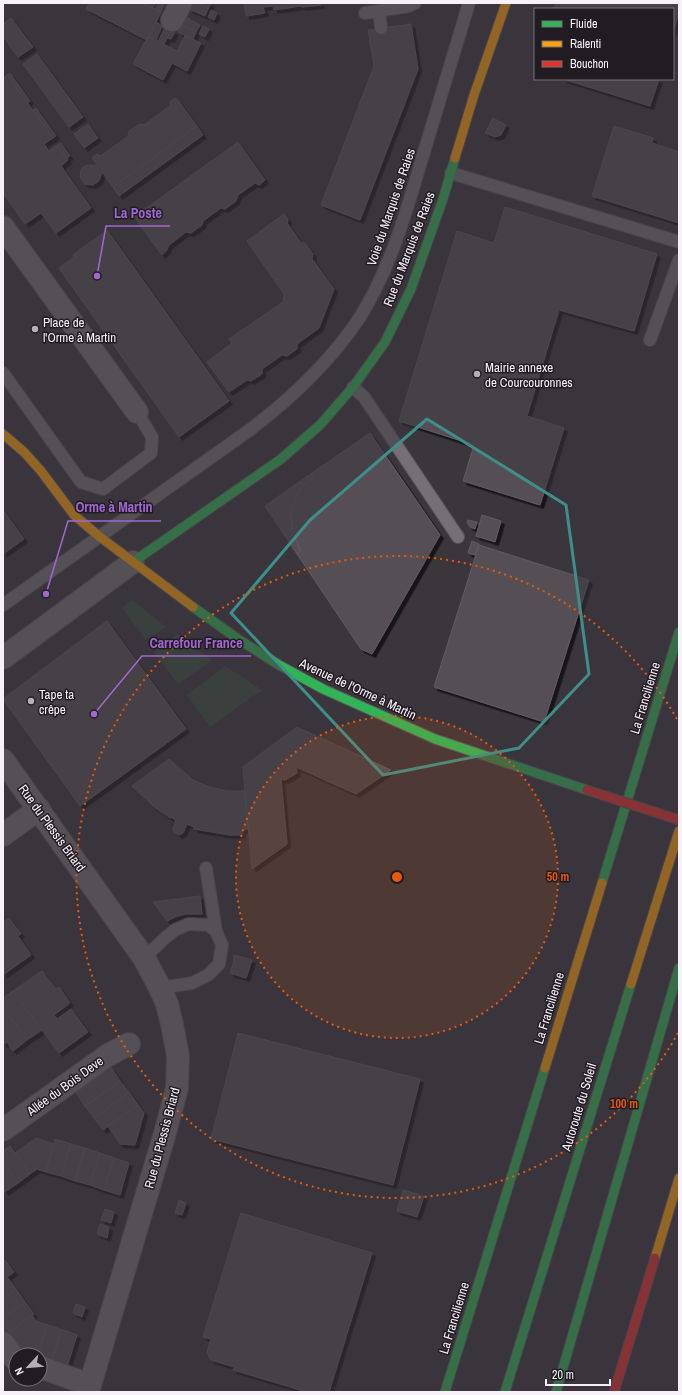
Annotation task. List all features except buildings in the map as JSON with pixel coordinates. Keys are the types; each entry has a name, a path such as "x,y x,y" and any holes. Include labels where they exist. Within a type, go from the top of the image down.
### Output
{"main road":[{"name":"Rue du Marquis de Raies","path":"134,562 281,459 320,425 353,387 385,342 411,290 443,199 474,95 506,3"},
{"name":"Avenue de l'Orme à Martin","path":"3,434 24,452 41,471 74,515 100,537 200,613 279,665 323,690 435,739 679,820"},
{"name":"La Francilienne","path":"445,1392 679,632"},
{"name":"Autoroute du Soleil","path":"505,1392 679,830"},
{"path":"556,1392 679,968"},
{"path":"614,1392 679,1178"}],"street":[{"path":"4,230 137,412"},
{"path":"3,658 134,562"},
{"name":"Rue du Plessis Briard","path":"3,760 144,958 160,988 171,1018 178,1056 177,1088 165,1133 89,1388"},
{"path":"3,835 39,809"},
{"name":"Allée du Bois Deve","path":"3,1130 108,1055 129,1044"},
{"path":"48,1370 89,1388"}],"lane":[{"path":"365,13 409,6 416,3"},
{"name":"Voie du Marquis de Raies","path":"3,605 251,429 281,406 319,369 337,348 359,318 387,266 402,226 469,3"},
{"path":"379,11 381,28"},
{"path":"451,173 679,242"},
{"path":"650,340 679,260"},
{"path":"3,373 81,482 103,489 151,453 152,437 137,412"},
{"path":"353,387 364,397 458,537"},
{"path":"160,988 192,983 208,975 219,964 222,945 216,931 206,868"},
{"path":"144,958 164,938 175,930 188,924 208,925 216,931"}],"highlighted area":[{"path":"427,419 566,505 589,674 519,748 383,775 231,613 310,520"}],"green space":[{"path":"132,600 166,627 146,640 122,608"},
{"path":"177,634 212,660 178,684 154,652"},
{"path":"225,666 262,690 210,727 187,695"}],"traffic: fast":[{"path":"133,562 281,459 320,425 353,387 385,342 411,289 443,199 455,158"},
{"path":"193,607 238,639 279,665 323,689 435,739 587,790"},
{"path":"602,883 679,632"},
{"path":"556,1392 679,968"},
{"path":"505,1392 631,984"},
{"path":"445,1392 545,1068"}],"traffic: slow":[{"path":"455,158 474,95 506,3"},
{"path":"3,434 24,452 41,471 74,515 100,537 193,607"},
{"path":"631,984 679,831"},
{"path":"545,1068 602,883"},
{"path":"655,1258 679,1178"}],"traffic: jam":[{"path":"587,790 679,820"},
{"path":"614,1392 655,1258"}],"place":[{"name":"La Poste","path":"97,276"},
{"name":"Place de l'Orme à Martin","path":"35,329"},
{"name":"Mairie annexe de Courcouronnes","path":"477,374"},
{"name":"Orme à Martin","path":"46,594"},
{"name":"Tape ta crêpe","path":"31,701"},
{"name":"Carrefour France","path":"94,714"}]}
